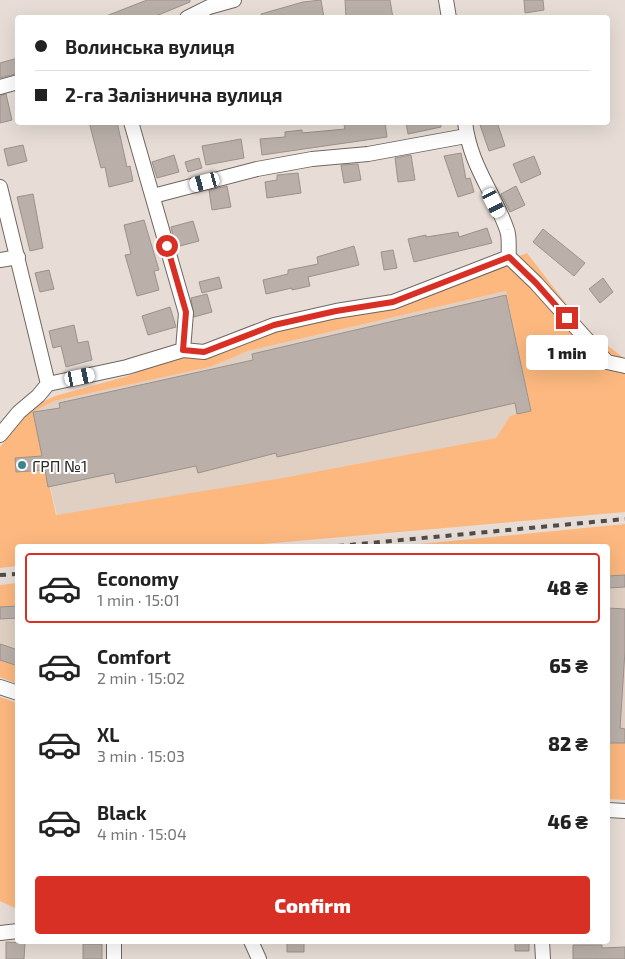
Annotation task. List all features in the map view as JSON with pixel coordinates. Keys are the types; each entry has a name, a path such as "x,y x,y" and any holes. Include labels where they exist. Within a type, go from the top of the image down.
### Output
{"street":[{"path":"192,15 208,4 234,0"},
{"path":"446,0 449,15"},
{"path":"0,88 15,83"},
{"path":"131,125 186,312 183,350"},
{"path":"152,196 257,169 312,159 368,154 466,129 480,175 508,231 509,257 536,283 607,362 625,366"},
{"path":"0,187 48,384"},
{"path":"0,260 18,257"},
{"path":"0,435 19,412 48,384 127,367 183,350 204,352 274,325 336,311 393,302 509,257"},
{"path":"0,687 15,692"},
{"path":"610,810 625,811"},
{"path":"0,933 15,932"},
{"path":"114,944 114,959"},
{"path":"252,944 258,957"},
{"path":"542,944 543,959"}],"shaded area":[{"path":"527,253 584,327 625,359 625,512 263,544 15,544 15,566 0,568 0,447 34,406 55,396 128,376 178,356 287,327 393,307","holes":["506,291 531,410 510,416 496,438 282,478 56,515 33,412 54,401 210,367 248,351"]},
{"path":"506,291 531,411 510,416 496,438 282,478 57,515 33,412 54,401 210,367 248,351"},
{"path":"625,524 625,575 610,576 610,544 420,544"},
{"path":"625,575 625,743 610,743 610,576"},
{"path":"15,583 15,607 0,607 0,585"},
{"path":"0,607 15,607 15,665 0,660"},
{"path":"0,660 15,665 15,683 0,677"},
{"path":"0,697 15,702 15,908 0,901"},
{"path":"610,743 625,743 625,800 610,799"}],"building":[{"path":"147,0 190,0 190,2 158,15 109,15"},
{"path":"321,0 324,15 261,15 261,14 303,2"},
{"path":"345,0 390,0 392,15 346,15"},
{"path":"524,0 543,0 544,10 525,13"},
{"path":"15,59 15,74 0,78 0,63"},
{"path":"6,94 12,120 0,123 0,96"},
{"path":"90,125 118,125 127,167 130,166 133,181 109,187 105,167 101,168"},
{"path":"344,125 385,125 387,137 262,155 260,139 285,137 285,132 302,130 302,133 345,129"},
{"path":"406,125 441,125 441,127 408,134"},
{"path":"480,125 498,125 505,146 489,151"},
{"path":"241,139 244,158 206,165 202,146"},
{"path":"23,145 27,161 8,166 4,149"},
{"path":"461,153 466,179 470,178 474,192 458,197 444,156"},
{"path":"174,155 179,172 157,178 152,162"},
{"path":"411,155 415,180 398,182 395,158"},
{"path":"534,156 541,174 521,183 513,164"},
{"path":"199,158 202,168 188,172 185,162"},
{"path":"358,164 361,180 344,183 341,165"},
{"path":"298,173 301,193 267,198 265,182 277,180 277,175"},
{"path":"227,186 231,207 212,210 209,190"},
{"path":"516,186 525,205 510,212 501,194"},
{"path":"33,194 43,248 30,251 17,197"},
{"path":"144,220 159,270 154,271 159,290 137,296 125,255 131,254 124,225"},
{"path":"193,221 199,241 176,247 171,227"},
{"path":"487,228 492,243 414,262 408,239 458,232 459,237"},
{"path":"543,229 585,263 574,276 533,242"},
{"path":"354,246 359,265 308,277 310,286 266,294 263,280 288,274 288,270 318,264 317,257"},
{"path":"393,250 397,268 384,270 381,252"},
{"path":"49,270 54,289 40,292 35,273"},
{"path":"219,277 222,288 202,293 199,282"},
{"path":"603,278 613,292 600,303 589,289"},
{"path":"207,294 212,312 194,317 191,298"},
{"path":"506,295 531,411 517,414 515,403 277,457 276,453 198,473 196,466 116,483 114,473 48,487 45,470 16,472 15,458 42,456 33,412 60,408 59,403 253,360 252,354"},
{"path":"170,307 176,327 148,335 142,316"},
{"path":"74,325 78,343 88,341 92,360 66,367 61,346 53,348 49,331"},
{"path":"625,575 625,587 610,588 610,576"},
{"path":"15,606 15,618 0,619 0,607"},
{"path":"610,608 625,609 625,651 620,728 625,729 625,743 610,743"},
{"path":"0,644 15,649 15,665 0,660"},
{"path":"6,942 25,944 24,959 6,959"},
{"path":"83,944 102,944 102,959 83,959"},
{"path":"287,944 304,944 304,952 287,952"},
{"path":"515,944 529,944 529,951 515,951"},
{"path":"573,945 602,945 602,948 625,947 625,959 573,959"}],"railway":[{"path":"359,544 625,519"},
{"path":"0,575 15,574"}],"place":[{"name":"ГРП №1","path":"22,465"}],"route":[{"path":"167,246 186,312 183,350 204,352 274,325 336,311 393,302 509,257 536,283 567,318"}]}
